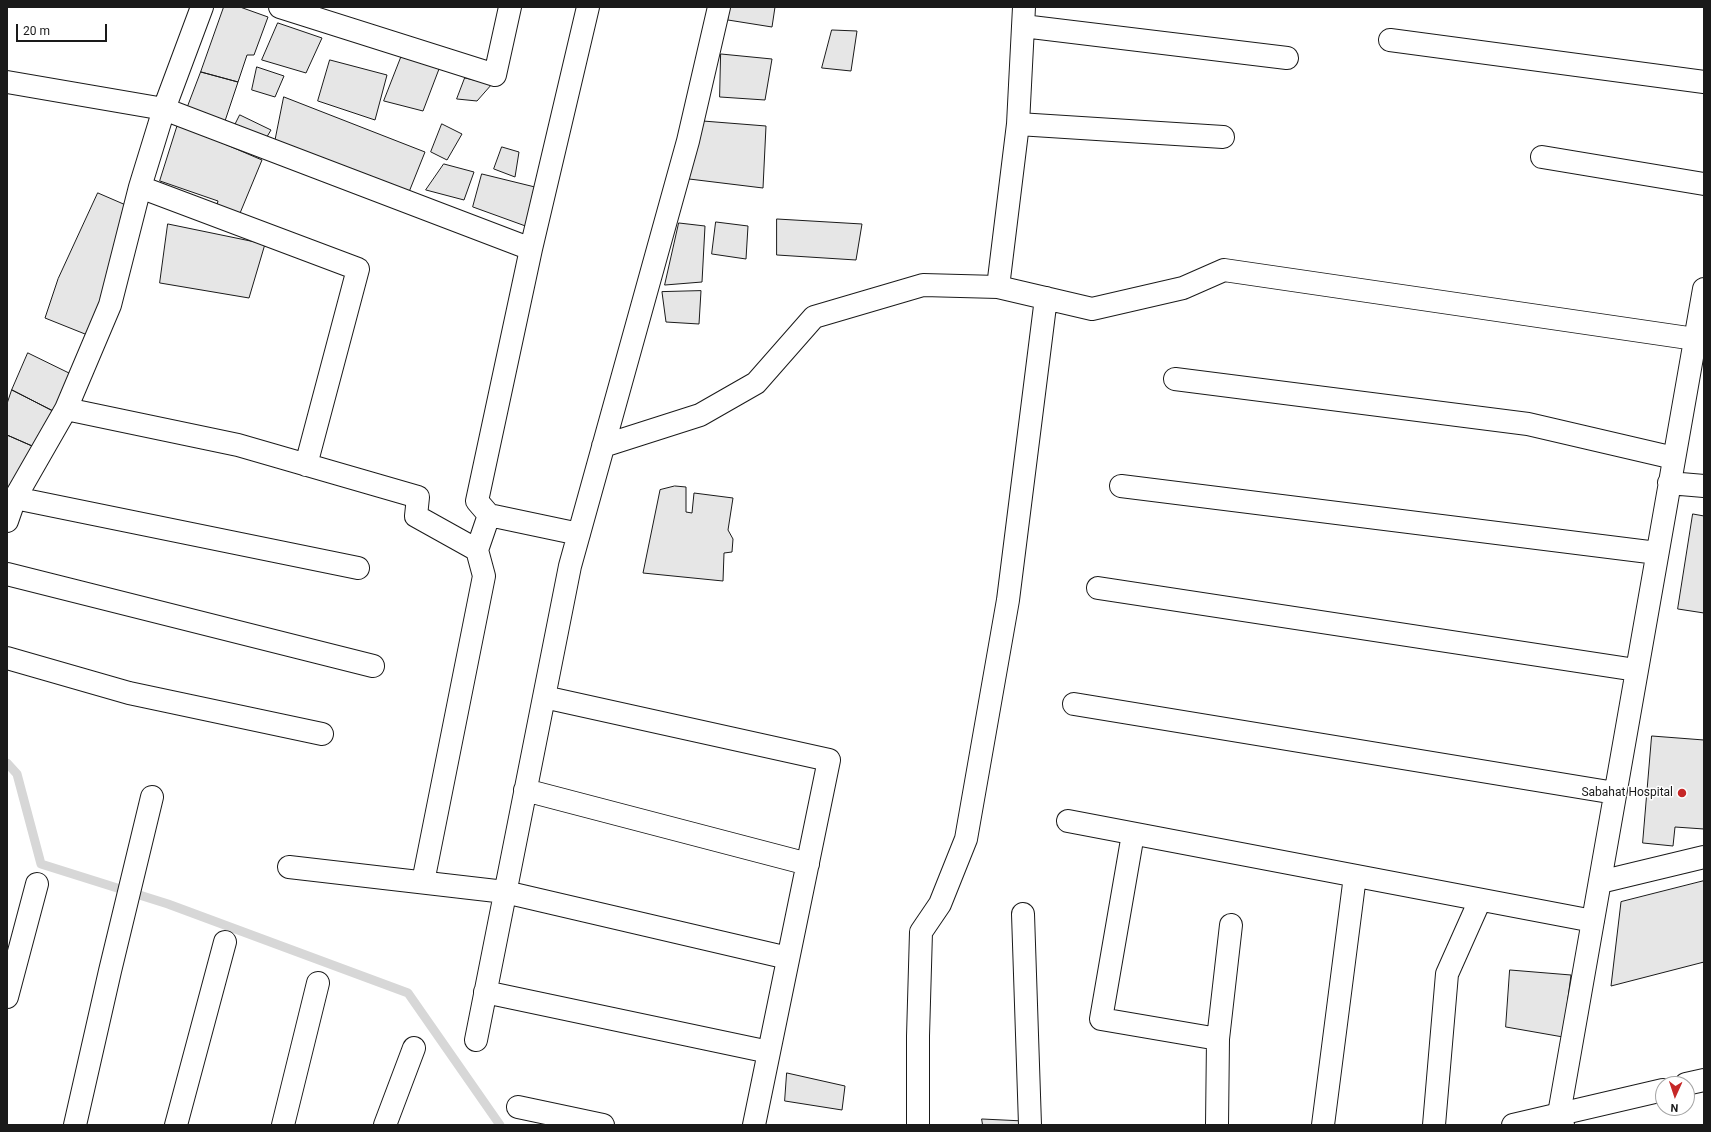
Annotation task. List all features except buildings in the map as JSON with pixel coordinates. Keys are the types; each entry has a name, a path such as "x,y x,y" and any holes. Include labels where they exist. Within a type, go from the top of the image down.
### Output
{"street":[{"path":"7,521 15,498 66,409 110,305 140,187 164,109 202,7"},
{"path":"280,7 495,76 510,7"},
{"path":"579,534 489,515 477,501 531,249 588,7"},
{"path":"476,1040 570,566 688,141 719,7"},
{"path":"998,287 1018,124 1024,17 1287,58"},
{"path":"1390,40 1704,82"},
{"path":"7,82 164,109 531,249"},
{"path":"1018,124 1223,137"},
{"path":"1542,157 1704,184"},
{"path":"140,187 358,269 306,465"},
{"path":"603,446 700,415 756,383 814,317 923,285 998,287 1092,309 1183,288 1224,270 1695,339"},
{"path":"1561,1119 1636,670 1704,290"},
{"path":"918,1125 918,1036 921,932 940,904 966,839 1008,600 1046,298"},
{"path":"1175,379 1528,424 1674,458"},
{"path":"66,409 238,445 418,497 416,516 477,550"},
{"path":"1669,483 1704,486"},
{"path":"1121,486 1657,553"},
{"path":"15,498 358,568"},
{"path":"423,882 484,576 477,550 489,515"},
{"path":"7,574 373,666"},
{"path":"1098,588 1636,670"},
{"path":"7,658 129,693 322,734"},
{"path":"544,697 829,760 754,1125"},
{"path":"1074,704 1615,794"},
{"path":"526,790 808,864"},
{"path":"75,1125 126,902 152,797"},
{"path":"1068,821 1593,921"},
{"path":"1133,834 1101,1019 1218,1040"},
{"path":"1600,882 1704,857"},
{"path":"289,867 505,892 788,958"},
{"path":"1323,1125 1355,876"},
{"path":"7,997 37,884"},
{"path":"1434,1125 1447,974 1480,900"},
{"path":"1023,914 1030,1125"},
{"path":"1217,1125 1218,1040 1230,925"},
{"path":"176,1125 225,942"},
{"path":"283,1125 318,983"},
{"path":"485,992 769,1052"},
{"path":"385,1125 414,1048"},
{"path":"1513,1125 1561,1119 1655,1092"},
{"path":"518,1107 602,1125"}],"waterway":[{"path":"7,763 17,774 41,864 168,904 408,993 500,1125"}],"place":[{"name":"Sabahat Hospital","path":"1682,793"}]}
